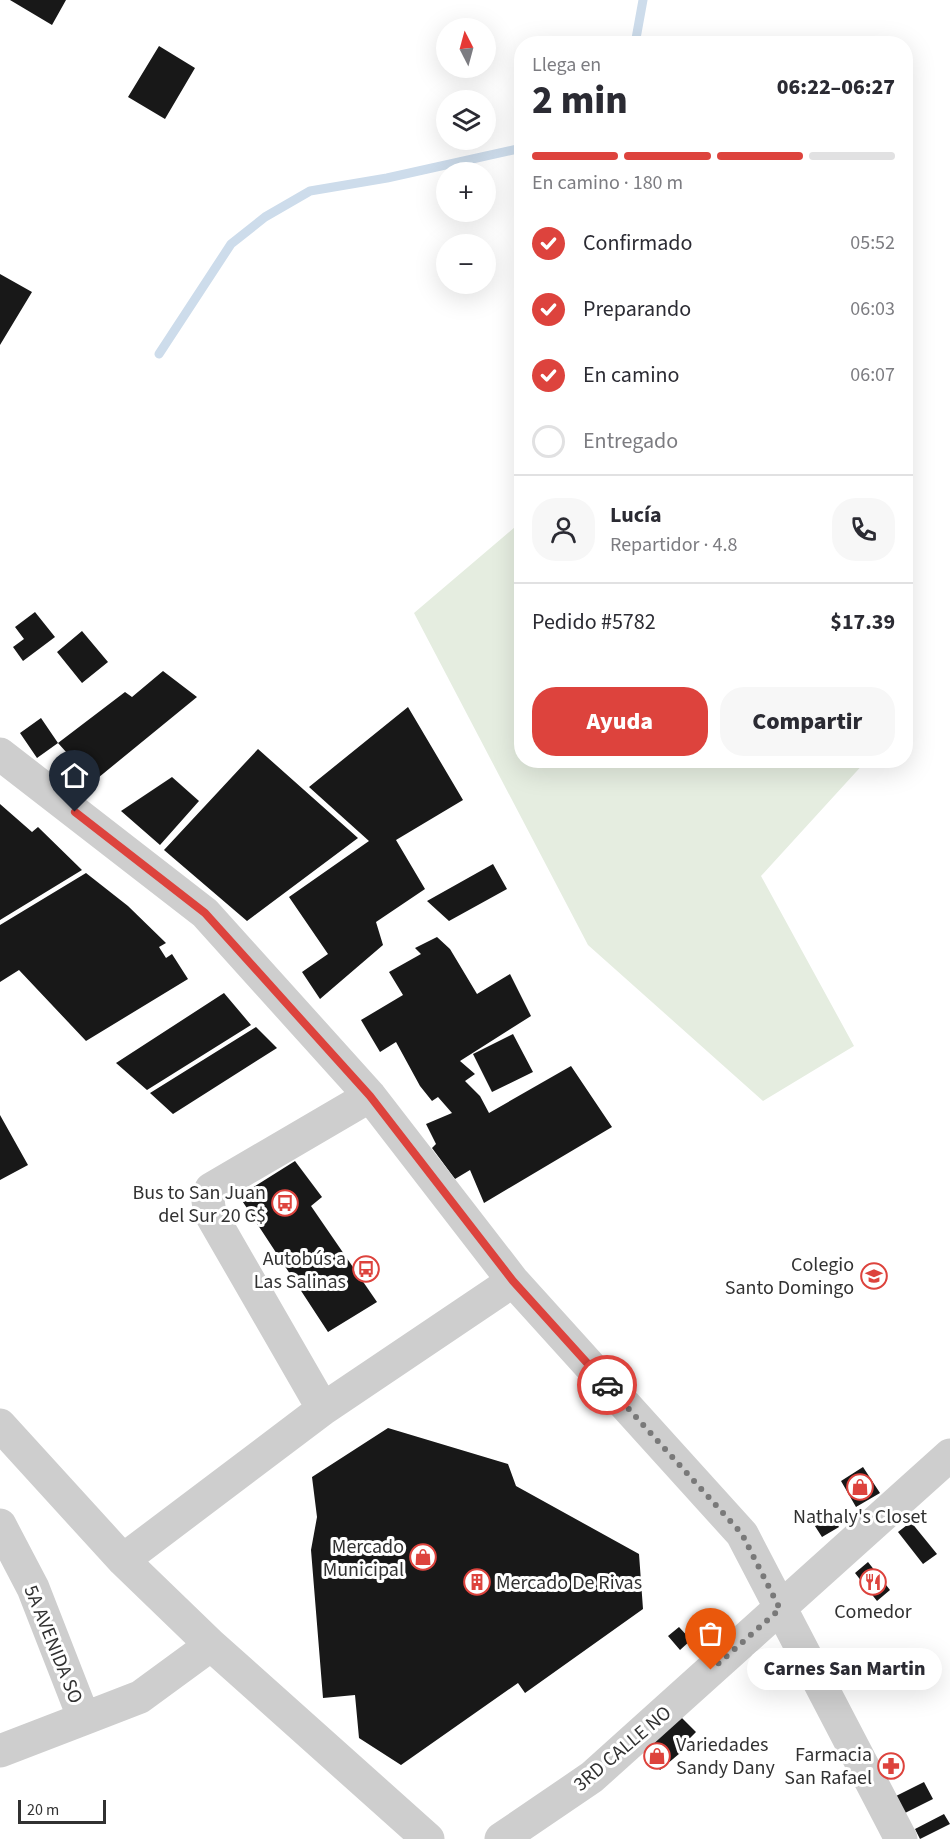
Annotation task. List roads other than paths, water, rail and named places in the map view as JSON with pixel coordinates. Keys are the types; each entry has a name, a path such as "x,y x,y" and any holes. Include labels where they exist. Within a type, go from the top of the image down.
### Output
{"street":[{"path":"0,754 205,913 370,1096 513,1281 742,1534 901,1839"},
{"path":"323,1409 210,1213 208,1201 211,1189 370,1096"},
{"path":"123,1560 323,1409 513,1281"},
{"path":"0,1425 123,1560 211,1645 428,1839"},
{"name":"3RD CALLE NO","path":"501,1839 592,1777 950,1455"},
{"name":"5A AVENIDA SO","path":"0,1525 33,1588 81,1711 78,1721 0,1751"},
{"path":"78,1721 140,1697 211,1645"}],"waterway":[{"path":"636,36 643,0"},
{"path":"159,354 231,244 265,217 310,191 387,178 514,150"}],"place":[{"name":"Bus to San Juan del Sur 20 C$","path":"285,1203"},
{"name":"Autobús a Las Salinas","path":"366,1269"},
{"name":"Colegio Santo Domingo","path":"874,1276"},
{"name":"Nathaly's Closet","path":"860,1487"},
{"name":"Mercado Municipal","path":"423,1557"},
{"name":"Mercado De Rivas","path":"477,1582"},
{"name":"Comedor","path":"873,1582"},
{"name":"Carnes San Martin","path":"711,1670"},
{"name":"Variedades Sandy Dany","path":"657,1756"},
{"name":"Farmacia San Rafael","path":"891,1766"}]}
